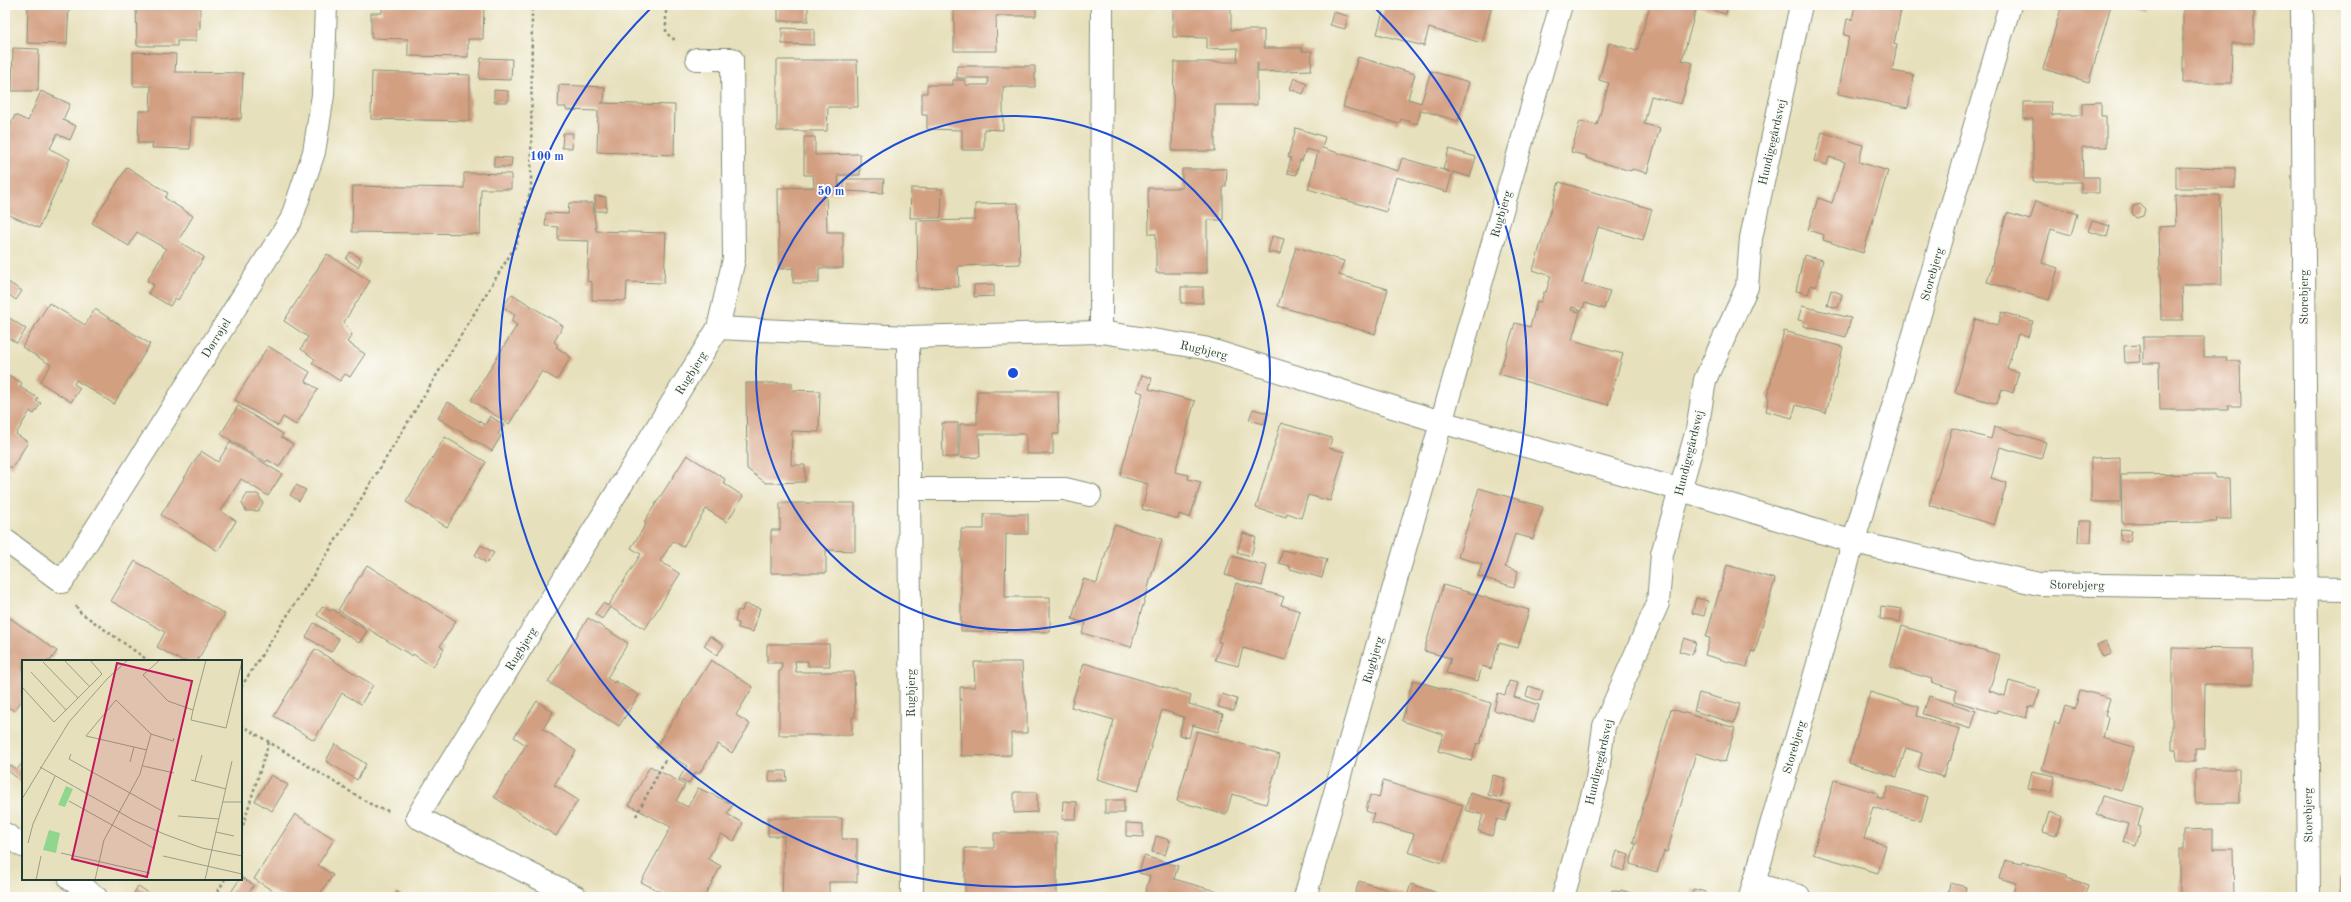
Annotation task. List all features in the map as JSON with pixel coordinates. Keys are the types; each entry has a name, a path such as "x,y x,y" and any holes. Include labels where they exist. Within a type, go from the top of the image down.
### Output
{"street":[{"name":"Dørrøjel","path":"62,582 291,220 314,152 323,95 326,5"},
{"path":"1101,332 1102,5"},
{"name":"Rugbjerg","path":"1305,897 1561,5"},
{"name":"Hundigegårdsvej","path":"1563,897 1597,779 1604,726 1658,603 1662,554 1697,430 1705,380 1747,287 1751,238 1801,5"},
{"name":"Storebjerg","path":"1799,896 1752,890 2010,5"},
{"name":"Storebjerg","path":"2302,5 2309,897"},
{"name":"Rugbjerg","path":"417,817 718,328 734,259 732,59 697,59"},
{"name":"Rugbjerg","path":"718,328 908,337 1101,332 1204,348 1441,422 1681,490"},
{"name":"Rugbjerg","path":"908,337 912,897"},
{"path":"910,489 1065,490 1090,495"},
{"name":"Storebjerg","path":"1681,490 1854,542 2040,584 2346,589"},
{"path":"5,540 62,582"},
{"path":"417,817 576,897"},
{"path":"5,834 22,845"},
{"path":"71,880 96,897"}],"path":[{"path":"242,685 335,541 516,245 531,189 532,5"},
{"path":"666,5 666,33 697,59"},
{"path":"62,582 80,612 148,660"},
{"path":"242,726 376,808 417,817"},
{"path":"242,828 269,742"},
{"path":"636,816 665,760"},
{"path":"215,897 224,880"}],"building":[{"path":"28,5 69,5 67,44 27,43"},
{"path":"136,5 200,5 200,29 196,29 196,41 177,41 177,46 137,46"},
{"path":"382,5 484,7 483,39 468,39 468,57 408,56 408,39 371,38 371,13 382,13"},
{"path":"778,5 808,5 808,21 778,21"},
{"path":"954,5 1036,5 1036,16 996,16 997,51 954,51"},
{"path":"1173,5 1231,5 1231,30 1264,30 1264,48 1302,48 1302,51 1312,51 1311,70 1258,72 1257,62 1257,105 1215,105 1215,151 1172,151 1174,62 1237,62 1238,48 1207,49 1207,38 1173,37"},
{"path":"1385,5 1492,5 1482,43 1429,28 1424,46 1377,34"},
{"path":"1650,5 1728,5 1726,14 1697,6 1682,60 1693,63 1681,104 1651,96 1644,124 1660,128 1647,173 1632,169 1631,171 1571,152 1580,121 1597,125 1609,83 1599,80 1609,43 1637,51"},
{"path":"1855,5 1902,5 1894,44 1897,45 1892,71 1914,75 1908,108 1838,94 1849,36 1844,35 1847,19 1852,20"},
{"path":"2062,5 2111,5 2089,82 2043,69"},
{"path":"2133,5 2150,5 2149,10"},
{"path":"2183,5 2254,5 2254,43 2232,43 2231,83 2183,83"},
{"path":"1333,12 1348,16 1345,29 1330,25"},
{"path":"782,28 814,29 814,45 782,44"},
{"path":"13,48 39,49 38,91 12,91"},
{"path":"133,52 176,54 175,72 243,73 241,119 191,117 190,149 152,148 153,143 138,143 139,111 150,111 151,86 133,86"},
{"path":"1358,57 1415,74 1408,99 1421,103 1431,71 1469,82 1458,121 1421,110 1417,124 1401,119 1399,124 1343,107"},
{"path":"481,58 512,59 511,80 479,79"},
{"path":"777,60 857,60 858,107 828,107 827,131 777,131"},
{"path":"957,66 1035,66 1035,87 1003,87 1003,130 984,129 984,150 962,150 962,130 927,129 927,115 922,115 922,93 927,93 927,85 953,85 953,80 965,80 965,85 988,85 988,78 957,78"},
{"path":"372,72 470,75 470,121 371,119"},
{"path":"1294,78 1307,84 1303,94 1290,89"},
{"path":"559,85 605,87 604,101 601,103 675,105 674,155 597,152 598,111 566,110 566,107 558,107"},
{"path":"494,90 508,91 508,102 494,102"},
{"path":"41,91 70,104 63,120 76,126 70,140 57,134 50,149 70,159 39,228 5,213 5,138 15,115 28,121"},
{"path":"2024,102 2051,102 2052,115 2082,115 2082,103 2101,102 2101,116 2106,116 2106,147 2082,147 2083,177 2099,177 2099,193 2081,193 2081,182 2033,182 2033,119 2024,119"},
{"path":"1296,128 1325,137 1322,148 1398,171 1402,158 1450,172 1443,169 1449,149 1476,157 1470,177 1453,172 1447,192 1396,177 1386,212 1308,189 1318,152 1306,149 1302,161 1300,160 1296,175 1287,173 1291,158 1288,157"},
{"path":"1822,132 1863,145 1859,162 1888,171 1863,253 1823,240 1824,235 1808,230 1818,198 1832,203 1845,162 1829,157 1827,165 1814,161"},
{"path":"563,133 573,133 572,148 562,148"},
{"path":"804,137 815,137 815,155 860,154 860,175 838,175 839,193 826,193 827,232 843,232 843,268 819,268 819,283 793,283 793,268 779,269 778,188 814,187 813,175 804,175"},
{"path":"494,157 512,158 511,167 494,167"},
{"path":"127,167 168,193 165,198 193,216 178,241 204,257 178,300 175,298 170,306 148,293 154,285 147,281 166,249 137,232 129,246 92,223"},
{"path":"2176,167 2235,168 2235,188 2176,188"},
{"path":"1182,169 1227,169 1226,186 1223,186 1223,220 1207,220 1207,273 1156,273 1156,234 1149,234 1148,188 1182,188"},
{"path":"464,173 511,174 511,189 481,189 480,234 352,232 353,186 464,188"},
{"path":"844,179 884,179 883,193 844,191"},
{"path":"1559,182 1652,209 1643,240 1598,227 1582,283 1610,291 1604,309 1585,303 1582,311 1572,307 1571,310 1580,312 1572,340 1623,354 1608,405 1499,374 1515,323 1530,327 1537,301 1541,302 1551,276 1533,270"},
{"path":"911,188 942,189 941,218 910,218"},
{"path":"2175,195 2220,195 2222,285 2182,285 2183,320 2161,320 2159,227 2176,226"},
{"path":"595,196 606,197 606,211 595,211"},
{"path":"2036,201 2077,214 2071,235 2051,229 2042,263 2058,268 2049,300 1987,282 2007,213 2030,220"},
{"path":"569,203 593,203 596,231 666,233 664,283 627,282 626,301 592,300 592,282 587,281 589,241 558,240 558,227 545,226 546,213 568,214"},
{"path":"1018,203 1020,264 958,266 959,287 918,288 917,221 975,220 975,204"},
{"path":"2140,204 2145,209 2143,216 2136,218 2132,213 2133,206"},
{"path":"2092,221 2110,226 2107,237 2088,231"},
{"path":"1272,236 1284,239 1280,254 1268,252"},
{"path":"1296,247 1344,261 1339,275 1388,289 1375,334 1278,306"},
{"path":"350,252 362,259 358,267 346,259"},
{"path":"327,254 370,281 344,322 352,335 347,342 365,354 350,377 345,374 340,381 312,363 315,359 301,349 308,337 284,321"},
{"path":"1804,255 1823,260 1816,287 1811,285 1808,294 1796,291"},
{"path":"8,282 22,291 16,300 5,292"},
{"path":"994,284 994,296 974,297 974,285"},
{"path":"1181,287 1203,287 1203,303 1181,303"},
{"path":"1831,290 1842,294 1838,308 1827,305"},
{"path":"512,294 563,326 554,342 558,345 556,347 571,357 557,380 542,371 509,424 471,400 517,325 511,321 515,315 503,307"},
{"path":"49,303 85,325 95,309 150,344 114,404 76,380 74,384 80,388 71,402 40,382 51,365 22,347"},
{"path":"1802,306 1851,318 1846,337 1803,326 1804,321 1798,320"},
{"path":"2002,312 2033,321 2028,337 2018,334 2007,369 2019,372 2013,393 2002,389 1997,404 1955,392 1975,319 1998,325"},
{"path":"8,317 26,329 17,343 5,336 5,321"},
{"path":"1784,331 1843,347 1826,413 1796,405 1792,418 1766,411 1769,398 1767,397"},
{"path":"2143,337 2204,337 2204,357 2227,357 2226,361 2240,361 2241,406 2228,406 2228,410 2160,410 2159,363 2143,363"},
{"path":"2139,345 2140,362 2125,363 2124,346"},
{"path":"268,346 310,372 305,381 318,389 296,425 283,417 278,426 235,400"},
{"path":"7,374 22,383 20,387 38,398 36,401 41,403 34,414 30,411 16,434 28,442 12,468 5,464 5,379"},
{"path":"1142,375 1152,378 1149,389 1195,401 1175,472 1189,475 1188,479 1201,482 1190,518 1179,514 1178,519 1142,509 1148,484 1120,476 1143,393 1137,391"},
{"path":"746,383 792,383 792,390 820,391 819,432 792,431 791,465 805,465 805,482 766,483 747,469"},
{"path":"977,391 1058,391 1059,434 1053,434 1053,454 1026,454 1026,434 979,434 980,457 960,458 960,424 977,424"},
{"path":"448,402 485,425 490,416 504,425 498,434 501,436 492,451 438,418"},
{"path":"238,406 283,434 281,437 293,444 279,467 268,460 266,462 221,434"},
{"path":"1253,409 1268,413 1264,424 1249,420"},
{"path":"942,423 958,423 958,457 943,457"},
{"path":"1281,423 1332,438 1329,448 1345,452 1330,501 1308,495 1301,518 1287,513 1286,517 1256,508"},
{"path":"1994,427 2046,442 2041,459 2000,447 1991,478 2007,483 1994,525 1929,505 1952,428 1991,439"},
{"path":"445,437 486,462 447,527 406,502"},
{"path":"230,442 282,474 268,496 241,479 221,511 236,521 218,551 161,515 201,451 218,462"},
{"path":"687,455 725,479 723,483 743,496 727,522 706,509 683,547 673,541 660,561 680,574 645,629 610,607 602,619 595,614 603,603 608,606 641,554 631,548 646,524 644,522"},
{"path":"2120,457 2120,502 2091,502 2091,458"},
{"path":"5,471 9,474 5,479"},
{"path":"2215,474 2215,478 2230,478 2231,519 2216,519 2217,522 2122,523 2121,475"},
{"path":"296,485 306,490 299,501 290,495"},
{"path":"1479,488 1543,507 1533,539 1515,534 1505,567 1518,571 1514,587 1478,576 1482,564 1458,557"},
{"path":"247,494 258,494 263,503 258,511 246,511 242,503"},
{"path":"780,503 855,503 855,551 826,550 826,573 771,573 771,530 780,530"},
{"path":"984,514 1028,514 1028,534 1006,534 1005,597 1050,597 1050,632 961,631 961,529 984,529"},
{"path":"2079,521 2092,521 2091,542 2078,542"},
{"path":"1114,525 1162,539 1131,647 1082,633 1086,623 1072,619 1083,579 1097,583"},
{"path":"2121,529 2132,530 2130,541 2120,540"},
{"path":"1243,533 1256,537 1251,556 1237,552"},
{"path":"481,545 494,553 487,563 475,555"},
{"path":"1283,550 1294,553 1295,551 1327,559 1322,578 1290,569 1290,566 1279,563"},
{"path":"1231,556 1267,566 1262,586 1225,575"},
{"path":"135,561 225,614 198,660 180,660 157,647 165,632 111,601"},
{"path":"367,565 456,621 440,646 444,649 433,667 413,654 412,656 338,610"},
{"path":"1727,565 1775,579 1755,652 1751,651 1747,667 1705,655 1710,638 1706,637"},
{"path":"1236,583 1284,597 1281,605 1300,611 1286,660 1243,648 1238,666 1215,660 1221,642 1218,642"},
{"path":"1443,585 1529,610 1518,648 1499,643 1491,669 1482,666 1478,681 1446,673 1451,658 1424,651"},
{"path":"1696,598 1708,601 1704,616 1692,613"},
{"path":"744,604 760,608 753,632 738,628 739,623 735,622 738,610 742,611"},
{"path":"323,606 330,611 332,609 367,631 359,643 317,615"},
{"path":"1881,606 1902,609 1900,622 1880,619"},
{"path":"10,618 57,651 51,660 22,660 22,700 14,711 5,705 5,625"},
{"path":"588,618 628,643 607,678 639,695 619,726 548,682"},
{"path":"314,623 339,639 331,652 306,637"},
{"path":"1902,626 2000,655 1989,691 2005,696 2009,681 2040,690 2034,707 2029,706 2026,718 1997,710 1996,713 1954,701 1957,690 1931,682 1932,679 1890,667"},
{"path":"710,636 724,645 717,655 704,646"},
{"path":"1684,638 1696,642 1692,655 1679,651"},
{"path":"2106,641 2112,654 2103,657 2097,645"},
{"path":"767,644 829,644 830,666 808,666 808,661 795,661 796,672 854,672 855,717 852,717 852,735 779,735 779,671 781,671 782,663 767,663"},
{"path":"2172,648 2253,649 2253,684 2205,684 2204,749 2196,749 2196,761 2177,761 2176,750 2172,750"},
{"path":"315,649 373,685 361,704 342,693 314,740 274,716"},
{"path":"711,660 753,687 736,715 750,724 732,753 718,744 699,774 696,772 688,784 679,779 687,766 656,747"},
{"path":"974,662 1022,662 1023,691 1027,703 1027,733 1011,733 1011,755 961,756 960,687 975,687"},
{"path":"1084,663 1191,695 1189,704 1223,714 1218,732 1192,725 1189,738 1179,735 1184,717 1162,710 1138,791 1097,779 1114,720 1071,707"},
{"path":"1413,680 1491,703 1480,744 1477,743 1471,761 1438,751 1443,734 1402,721"},
{"path":"1509,681 1518,683 1514,697 1539,705 1534,722 1494,710 1498,693 1505,695"},
{"path":"1529,686 1543,691 1540,701 1526,696"},
{"path":"2080,690 2110,698 2105,716 2108,717 2103,738 2134,747 2121,791 2042,769 2055,722 2059,724 2065,706 2075,709"},
{"path":"1870,692 1919,707 1917,716 1960,729 1950,761 1948,760 1943,777 1918,769 1922,753 1906,748 1897,777 1849,763"},
{"path":"1699,693 1740,704 1734,723 1694,711"},
{"path":"1222,694 1237,699 1234,711 1218,707"},
{"path":"1929,696 1976,711 1971,729 1923,714"},
{"path":"537,701 553,712 543,729 576,751 554,785 578,800 556,836 494,797 526,745 514,737"},
{"path":"1671,709 1735,728 1725,762 1696,753 1667,852 1664,851 1657,872 1630,864 1636,843 1633,842"},
{"path":"1197,731 1280,755 1266,804 1232,794 1226,815 1177,801"},
{"path":"335,744 366,764 357,780 326,761"},
{"path":"22,763 21,781 7,770 10,765 17,770"},
{"path":"650,766 685,785 676,801 688,807 698,788 733,804 727,814 743,823 734,841 721,834 708,859 721,866 704,897 671,897 641,882 671,827 629,805"},
{"path":"2195,769 2239,769 2239,803 2195,803"},
{"path":"769,771 786,771 787,781 769,781"},
{"path":"2032,771 2055,776 2051,793 2028,788"},
{"path":"271,775 288,785 272,811 255,801"},
{"path":"1492,775 1505,778 1501,798 1488,795"},
{"path":"1834,780 1878,793 1877,797 1884,799 1888,786 1928,797 1921,821 1873,807 1864,839 1886,845 1878,873 1813,854"},
{"path":"1383,781 1463,805 1443,863 1408,852 1414,834 1371,822 1374,814 1366,811 1370,795 1379,798"},
{"path":"1014,792 1037,792 1037,812 1014,813"},
{"path":"1470,793 1510,805 1505,821 1497,819 1492,836 1478,831 1483,815 1465,810"},
{"path":"2102,796 2143,807 2138,826 2141,827 2136,846 2123,842 2128,824 2096,815"},
{"path":"1105,800 1124,800 1124,813 1105,813"},
{"path":"1063,801 1077,802 1076,819 1062,819"},
{"path":"2049,812 2062,816 2056,836 2043,832"},
{"path":"295,814 334,839 318,865 333,875 318,897 283,897 254,879"},
{"path":"768,818 842,818 842,839 857,839 857,882 829,882 829,897 782,897 784,836 768,836"},
{"path":"1126,823 1143,824 1143,837 1126,836"},
{"path":"2213,829 2213,849 2233,849 2234,897 2180,897 2180,849 2184,849 2184,830"},
{"path":"994,833 1057,833 1057,895 965,895 965,848 994,848"},
{"path":"1156,836 1170,840 1165,855 1152,852"},
{"path":"1617,851 1629,855 1624,871 1612,867"},
{"path":"1144,856 1178,866 1174,879 1219,892 1217,897 1144,897 1150,876 1139,873"},
{"path":"2005,860 2021,864 2022,862 2067,875 2067,878 2088,885 2084,897 2012,897 2016,883 1999,878"},
{"path":"2340,877 2346,877 2346,897 2340,897"},
{"path":"242,878 254,885 246,897 228,897 239,880 242,880"},
{"path":"1359,881 1407,896 1411,884 1449,897 1354,897"},
{"path":"1950,883 1966,887 1964,897 1947,897"},
{"path":"138,886 152,895 151,897 141,897 134,893"},
{"path":"1693,889 1706,892 1705,897 1692,897"},
{"path":"1612,890 1620,892 1621,890 1643,897 1610,897"},
{"path":"397,892 404,897 394,897"}]}
